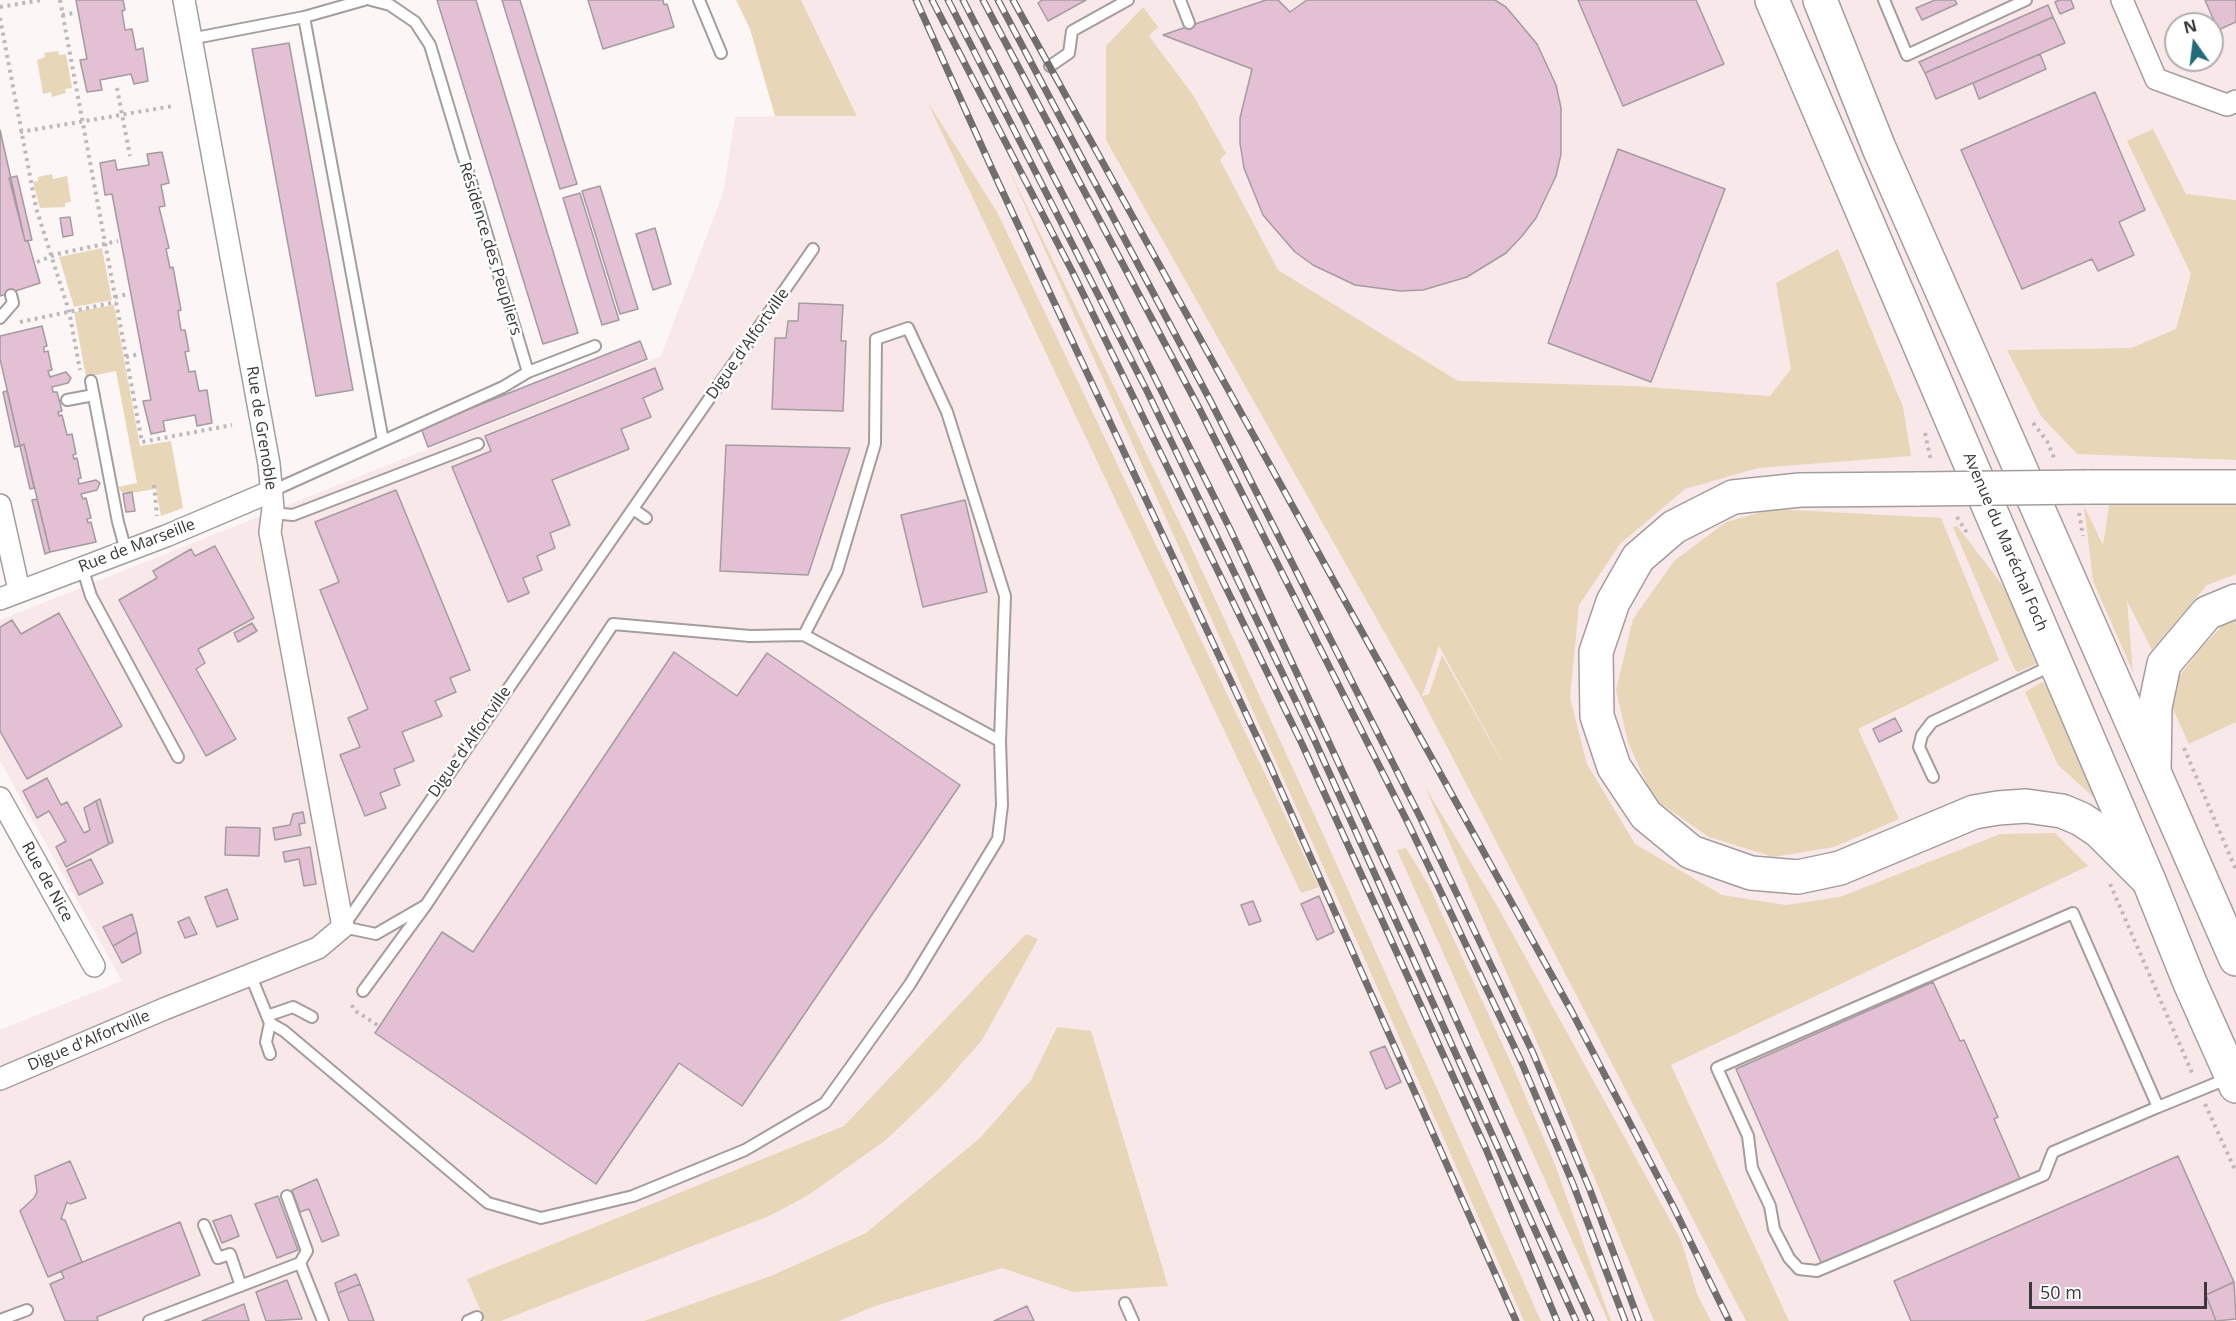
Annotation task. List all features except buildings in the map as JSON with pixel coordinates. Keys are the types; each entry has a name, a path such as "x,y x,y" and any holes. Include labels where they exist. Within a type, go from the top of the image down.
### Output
{"main road":[{"name":"Avenue du Maréchal Foch","path":"1772,0 2149,881 2190,983 2234,1081"},
{"path":"1820,0 1883,158 2236,959"},
{"path":"2149,881 2099,831 2081,819 2062,811 2026,806 1974,812 1840,868 1798,877 1751,873 1691,852 1646,815 1614,767 1597,716 1596,652 1613,602 1638,558 1674,527 1733,497 1800,490 2236,487"},
{"path":"2154,772 2155,707 2164,664 2207,614 2236,601"}],"street":[{"name":"Rue de Grenoble","path":"184,0 272,491 270,532 342,927"},
{"path":"2122,0 2156,79 2233,109"},
{"name":"Rue de Marseille","path":"10,594 126,551 272,491"},
{"path":"0,505 10,594"},
{"name":"Rue de Nice","path":"0,798 94,966"},
{"name":"Digue d'Alfortville","path":"0,1078 318,948 342,927"}],"lane":[{"path":"190,39 304,17 364,0"},
{"name":"Résidence des Peupliers","path":"371,0 390,5 415,22 430,45 528,372"},
{"path":"699,0 721,53"},
{"path":"1050,66 1069,53 1072,30 1128,0"},
{"path":"1180,0 1189,23"},
{"path":"1884,0 1907,54 2026,0"},
{"path":"304,17 382,441"},
{"name":"Digue d'Alfortville","path":"342,927 813,249"},
{"path":"0,318 13,303 11,295"},
{"path":"250,974 269,1019 488,1203 541,1218 633,1196 745,1150 825,1103 910,984 998,840 1002,805 1000,741 1005,596 947,412 908,328 876,339 875,444 837,571 804,635"},
{"path":"272,491 502,387 528,372 595,346"},
{"path":"91,381 118,522 126,551"},
{"path":"67,400 94,395"},
{"path":"272,513 293,515 478,444"},
{"path":"633,509 646,518"},
{"path":"82,567 91,596 178,757"},
{"path":"363,991 426,905 613,624 750,636 804,635 1000,741"},
{"path":"1933,777 1919,747 1922,735 1932,722 2062,677"},
{"path":"342,927 376,933 426,905"},
{"path":"2158,1107 2073,913 1717,1068 1748,1136 1752,1168 1770,1206 1774,1229 1789,1258 1799,1269 1817,1271 2044,1175 2054,1152 2199,1090 2234,1081"},
{"path":"269,1019 293,1007 312,1017"},
{"path":"269,1019 266,1042 270,1054"},
{"path":"149,1321 300,1263 307,1251 287,1196"},
{"path":"204,1225 218,1258 230,1254 241,1286"},
{"path":"300,1263 323,1321"},
{"path":"1125,1303 1133,1321"},
{"path":"0,1320 19,1313"}],"path":[{"path":"0,7 41,0"},
{"path":"60,0 142,442 232,425"},
{"path":"62,15 74,13"},
{"path":"0,18 36,208 69,310 82,378 91,381"},
{"path":"117,88 130,156"},
{"path":"20,132 173,106"},
{"path":"37,262 52,256 118,241"},
{"path":"28,320 116,299 128,294"},
{"path":"126,357 140,354"},
{"path":"2181,741 2236,870"},
{"path":"2109,882 2236,1172"},
{"path":"354,1010 379,1026"}],"shaded area":[{"path":"736,0 801,0 857,116 775,116 750,29"},
{"path":"801,0 2236,0 2236,1321 0,1321 0,1030 122,981 0,761 0,620 661,356 723,193 735,117 857,115"},
{"path":"1143,7 1158,27 1149,36 1193,95 1226,153 1220,160 1278,270 1458,381 1633,386 1770,396 1791,369 1776,283 1838,249 1903,407 1911,456 1758,468 1685,489 1620,544 1579,605 1570,698 1587,764 1635,844 1722,895 1786,905 1840,897 2000,834 2055,833 2088,866 1671,1065 1789,1321 1746,1321 1421,697 1106,140 1106,46","holes":["1439,646 1501,759 1442,655 1429,694 1422,696"]},
{"path":"58,51 59,55 66,54 72,88 65,89 66,93 52,97 51,92 43,94 37,60 45,57 44,53"},
{"path":"927,101 997,212 1319,887 1301,893"},
{"path":"2153,129 2186,194 2236,200 2236,460 2077,454 2041,416 2007,350 2131,348 2176,329 2191,274 2127,141"},
{"path":"1003,157 1188,540 1323,834 1541,1321 1524,1321 1363,955"},
{"path":"52,174 53,179 67,176 71,202 65,203 65,207 40,208 33,182 38,181 38,177"},
{"path":"102,248 112,300 74,307 59,257"},
{"path":"114,305 140,446 171,441 183,508 161,516 156,489 123,494 118,487 137,483 116,371 86,377 74,312"},
{"path":"2236,497 2236,574 2207,585 2152,650 2127,601 2133,672 2093,581 2084,506 2103,545 2110,499"},
{"path":"1773,509 1941,518 1999,660 1858,729 1899,819 1834,847 1773,857 1709,837 1653,798 1628,742 1616,690 1633,619 1674,561 1726,522"},
{"path":"1957,526 2007,591 2036,664 2018,672 2015,670 1953,527"},
{"path":"2236,617 2236,722 2189,744 2166,694 2200,649 2229,619"},
{"path":"2042,682 2100,799 2098,801 2058,765 2025,692"},
{"path":"1425,787 1499,909 1681,1240 1697,1294 1711,1321 1654,1321 1557,1088"},
{"path":"1406,848 1429,886 1512,1065 1554,1162 1611,1321 1608,1321 1397,850"},
{"path":"1026,934 1038,939 982,1040 940,1088 886,1140 807,1196 769,1216 501,1321 485,1321 467,1279 844,1126"},
{"path":"1057,1027 1091,1031 1168,1286 1073,1292 1002,1268 875,1306 839,1321 644,1321 771,1276 866,1233 980,1138 1031,1080"}],"railway":[{"path":"916,0 992,169 1268,761 1516,1321"},
{"path":"932,0 1072,271 1302,744 1486,1149 1557,1321"},
{"path":"948,0 1147,391 1314,739 1576,1321"},
{"path":"963,0 1097,261 1230,529 1420,939 1591,1321"},
{"path":"983,0 1199,408 1410,827 1521,1061 1573,1184 1625,1321"},
{"path":"998,0 1211,402 1420,817 1533,1053 1590,1190 1639,1321"},
{"path":"1013,0 1572,1012 1673,1206 1729,1321"}]}
